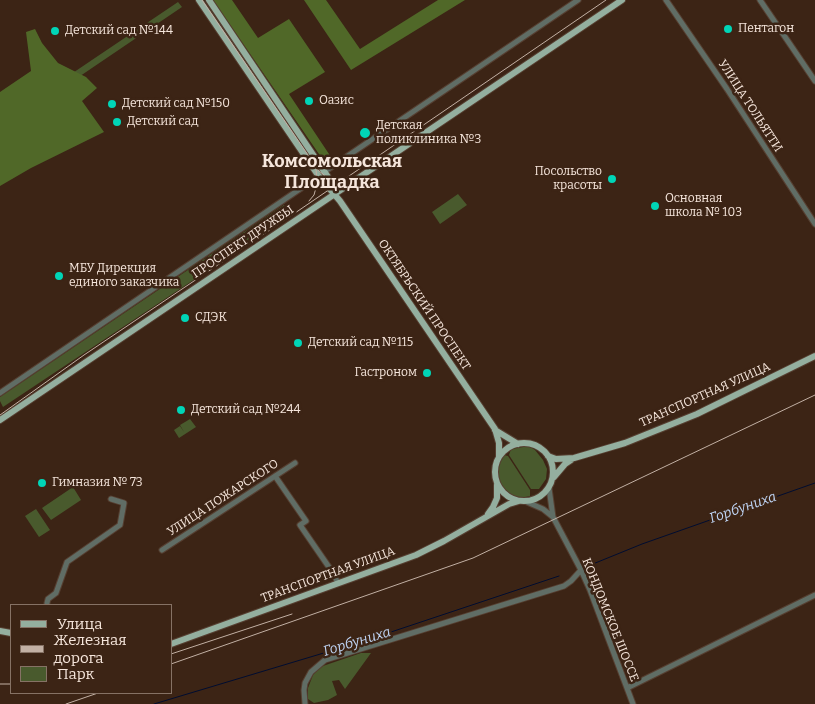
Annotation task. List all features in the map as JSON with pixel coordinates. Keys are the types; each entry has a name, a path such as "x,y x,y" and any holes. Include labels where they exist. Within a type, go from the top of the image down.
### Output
{"main road":[{"name":"ОКТЯБРЬСКИЙ ПРОСПЕКТ","path":"200,0 322,174 332,184 334,194 495,429 499,443 499,456"},
{"name":"ОКТЯБРЬСКИЙ ПРОСПЕКТ","path":"209,0 322,174"},
{"name":"ПРОСПЕКТ ДРУЖБЫ","path":"0,420 622,0"},
{"name":"ТРАНСПОРТНАЯ УЛИЦА","path":"548,456 556,459 574,458 625,443 677,423 815,356"},
{"name":"ОКТЯБРЬСКИЙ ПРОСПЕКТ","path":"495,429 518,444"},
{"path":"518,444 535,445 542,450 548,456 553,470 553,478 549,488 543,495 527,502 510,498 502,493 494,475 495,465 499,456 510,446 518,444"},
{"name":"ТРАНСПОРТНАЯ УЛИЦА","path":"553,478 565,464 574,458"},
{"path":"487,516 497,498 497,485"},
{"name":"ТРАНСПОРТНАЯ УЛИЦА","path":"172,644 427,550 509,504 519,501"}],"street":[{"path":"0,393 578,0"},
{"name":"УЛИЦА ТОЛЬЯТТИ","path":"666,0 815,224"},
{"path":"760,0 815,81"},
{"name":"УЛИЦА ПОЖАРСКОГО","path":"162,550 294,463"},
{"path":"275,476 306,521 300,525 338,583"},
{"name":"КОНДОМСКОЕ ШОССЕ","path":"549,488 553,517 581,570 633,704"},
{"path":"47,603 48,599 56,593 67,562 120,525 124,503 111,499"},
{"path":"527,502 543,509 553,517"},
{"path":"306,704 305,683 311,672 325,660 564,586 581,570"},
{"path":"627,688 815,595"}],"green space":[{"path":"213,0 232,0 258,38 289,19 325,72 289,94 333,160 331,162 327,162 321,157"},
{"path":"304,0 326,0 360,49 438,0 465,0 351,70"},
{"path":"178,2 182,7 61,89 0,122"},
{"path":"35,29 42,43 58,63 86,77 97,88 82,101 104,132 31,168 0,186 0,92 31,71 26,32"},
{"path":"458,194 467,205 440,224 432,212"},
{"path":"284,205 291,215 3,407 0,397"},
{"path":"190,419 196,427 179,438 174,430 180,426 184,432 180,425"},
{"path":"529,446 543,460 547,469 546,479 539,489 531,489 509,455 511,449"},
{"path":"504,455 508,456 530,490 530,496 521,498 511,496 502,489 498,480 497,470 499,461"},
{"path":"73,487 81,500 51,520 42,508"},
{"path":"36,509 50,530 39,537 25,516"},
{"path":"361,653 371,653 345,689 339,680 332,681 337,695 328,700 314,703 308,699 308,688 313,675 320,667"}],"waterway":[{"name":"Горбуниха","path":"588,566 642,544 815,483"},
{"name":"Горбуниха","path":"154,704 367,640 559,576"}],"tram line":[{"path":"202,0 319,171 329,179 338,180 343,178"},
{"path":"0,415 84,355 606,0"},
{"path":"309,201 314,195 317,184 316,168"}],"railway":[{"path":"172,664 473,558 815,395"},
{"path":"172,654 292,614"},
{"path":"0,684 10,684"},
{"path":"66,704 95,694"}],"place":[{"name":"Пентагон","path":"728,29"},
{"name":"Детский сад №144","path":"55,31"},
{"name":"Оазис","path":"309,101"},
{"name":"Детский сад №150","path":"112,104"},
{"name":"Детский сад","path":"117,122"},
{"name":"Детская поликлиника №3","path":"365,133"},
{"name":"Посольство красоты","path":"612,179"},
{"name":"Основная школа № 103","path":"655,206"},
{"name":"МБУ Дирекция единого заказчика","path":"59,276"},
{"name":"СДЭК","path":"185,318"},
{"name":"Детский сад №115","path":"298,343"},
{"name":"Гастроном","path":"427,373"},
{"name":"Детский сад №244","path":"181,410"},
{"name":"Гимназия № 73","path":"42,483"}],"district":[{"name":"Комсомольская Площадка","path":"332,172"}]}
